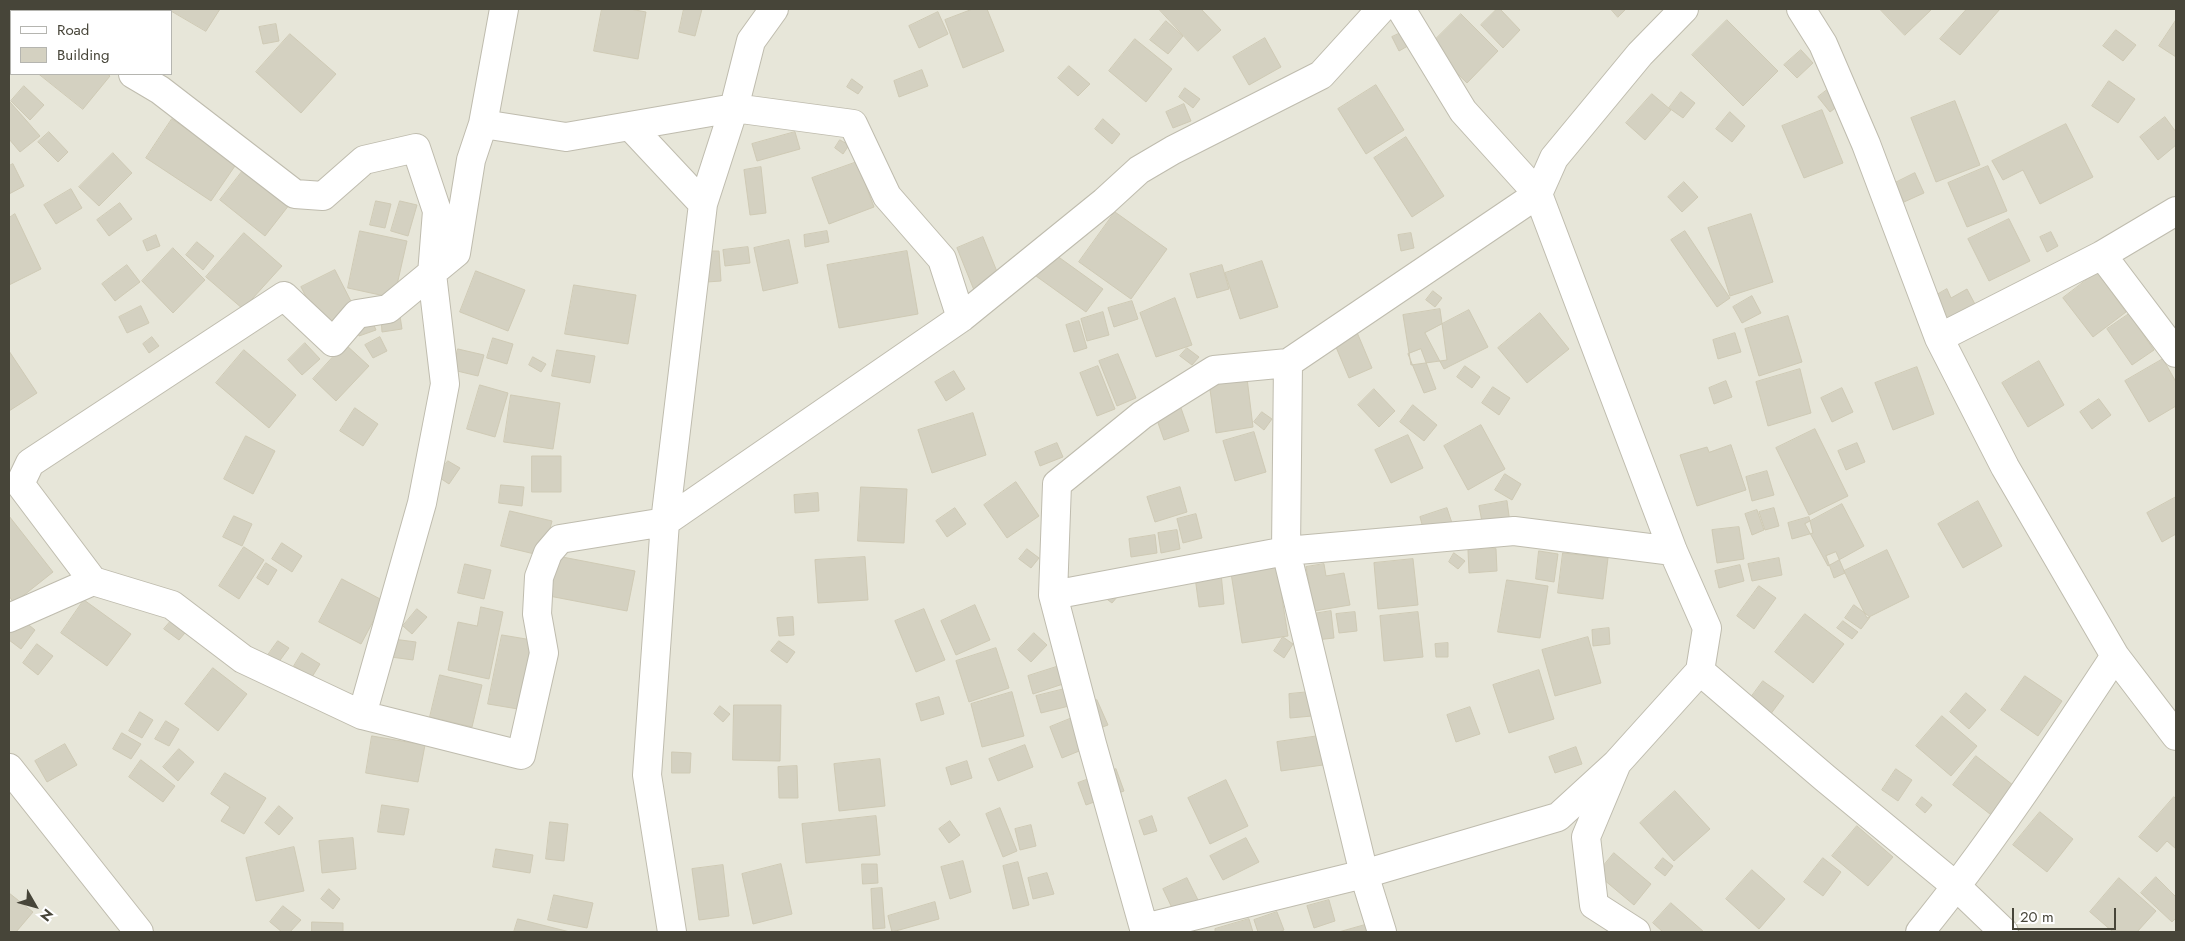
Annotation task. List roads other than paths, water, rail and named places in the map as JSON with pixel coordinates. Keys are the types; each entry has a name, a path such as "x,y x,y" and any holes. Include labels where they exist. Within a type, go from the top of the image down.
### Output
{"street":[{"path":"504,9 483,124 471,160 456,253 388,309 357,314 333,342 284,296 30,463 20,484 93,581 172,605 243,659 362,715 521,755 544,653 537,614 539,577 548,553 560,539 665,522 961,318 1104,202 1139,170 1173,150 1321,75 1382,9"},
{"path":"672,932 647,775 665,522 703,204 734,108 751,41 774,9"},
{"path":"1401,9 1463,111 1538,194 1673,551 1707,628 1700,671 1617,763 1558,817 1364,874 1144,930 1053,595 1057,484 1142,415 1214,370 1288,363 1538,194 1554,158 1640,54 1684,9"},
{"path":"1801,9 1823,44 1866,144 1938,338 2005,467 2115,656 2176,736"},
{"path":"135,75 160,90 295,194 323,196 364,160 416,148 437,211 432,274 445,384 422,503 362,715"},
{"path":"483,124 566,137 734,108 853,124 887,196 942,260 961,318"},
{"path":"630,126 703,204"},
{"path":"1938,338 2102,255 2176,211"},
{"path":"2102,255 2176,353"},
{"path":"1288,363 1286,550 1364,874 1382,932"},
{"path":"1053,595 1286,550 1514,531 1673,551"},
{"path":"9,618 93,581"},
{"path":"1920,932 1957,887 2049,756 2115,656"},
{"path":"1700,671 1824,778 1957,887 2004,932"},
{"path":"1604,932 1594,905 1586,836 1617,763"},
{"path":"9,768 139,932"},
{"path":"1594,905 1636,932"}]}
